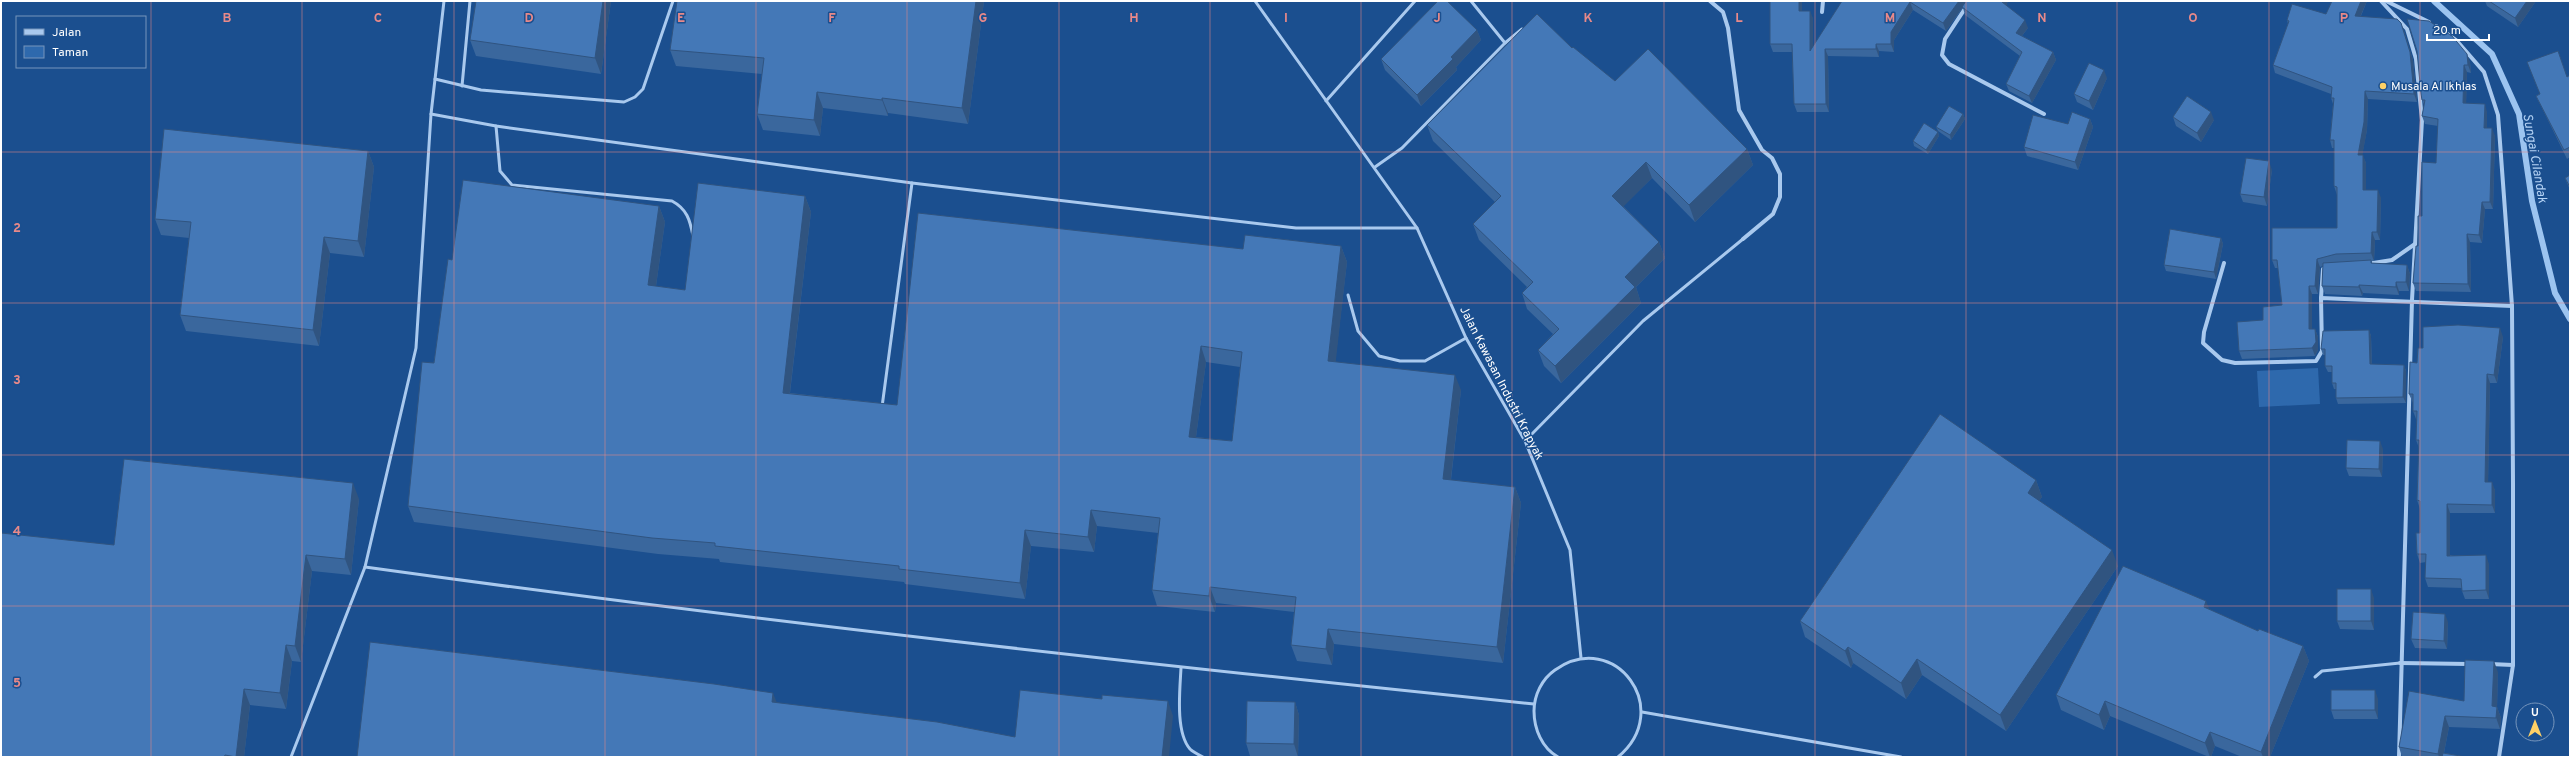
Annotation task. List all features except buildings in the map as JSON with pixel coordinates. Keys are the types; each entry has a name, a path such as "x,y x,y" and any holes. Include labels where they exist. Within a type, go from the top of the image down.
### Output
{"street":[{"path":"1710,1 1722,12 1728,28 1739,110 1762,150 1772,158 1780,174 1780,197 1773,214 1742,239"},
{"path":"1822,12 1823,1"},
{"path":"1970,1 1946,39 1942,55 1949,64 2044,114"},
{"path":"2381,1 2407,29 2416,59 2422,120 2412,300 2400,663 2399,757"},
{"path":"2386,1 2443,30 2457,41 2484,72 2489,82 2498,115 2512,306 2513,665 2499,757"},
{"path":"2360,264 2392,260 2415,244"},
{"path":"2224,263 2204,332 2203,343 2222,360 2235,363 2316,361 2322,351 2321,274 2323,269 2332,266"},
{"path":"2321,298 2412,300 2512,306"},
{"path":"2400,663 2475,664"},
{"path":"2482,664 2513,665"}],"lane":[{"path":"291,757 365,567 416,348 430,114 444,1"},
{"path":"462,86 470,1"},
{"path":"435,79 481,90 624,102 634,97 643,89 673,1"},
{"name":"Jalan Kawasan Industri Krapyak","path":"1255,1 1375,167 1417,228 1466,338 1525,441 1570,550 1581,658"},
{"path":"1326,101 1415,1"},
{"path":"1471,1 1505,43"},
{"path":"1375,167 1402,148 1505,43 1525,27"},
{"path":"430,114 496,126 912,183 1296,228 1417,228"},
{"path":"496,126 500,171 512,185 672,202 680,206 688,214 693,238"},
{"path":"882,414 912,183"},
{"path":"1525,441 1644,321 1742,239"},
{"path":"1348,295 1358,331 1379,356 1400,361 1425,361 1466,338"},
{"path":"365,567 545,592 1181,668 1534,704"},
{"path":"1558,757 1540,739 1534,722 1534,704 1539,687 1550,673 1564,663 1581,658 1605,662 1616,666 1630,678 1639,694 1642,712 1639,729 1631,745 1619,757"},
{"path":"2315,676 2322,671 2400,663"},
{"path":"1181,668 1179,703 1182,730 1189,748 1203,757"},
{"path":"1642,712 1902,757"}],"green space":[{"path":"2318,368 2320,404 2259,407 2257,371"}],"waterway":[{"name":"Sungai Cilandak","path":"2434,1 2492,54 2519,114 2532,201 2555,293 2570,319"}],"place":[{"name":"Musala Al Ikhlas","path":"2383,86"}]}
